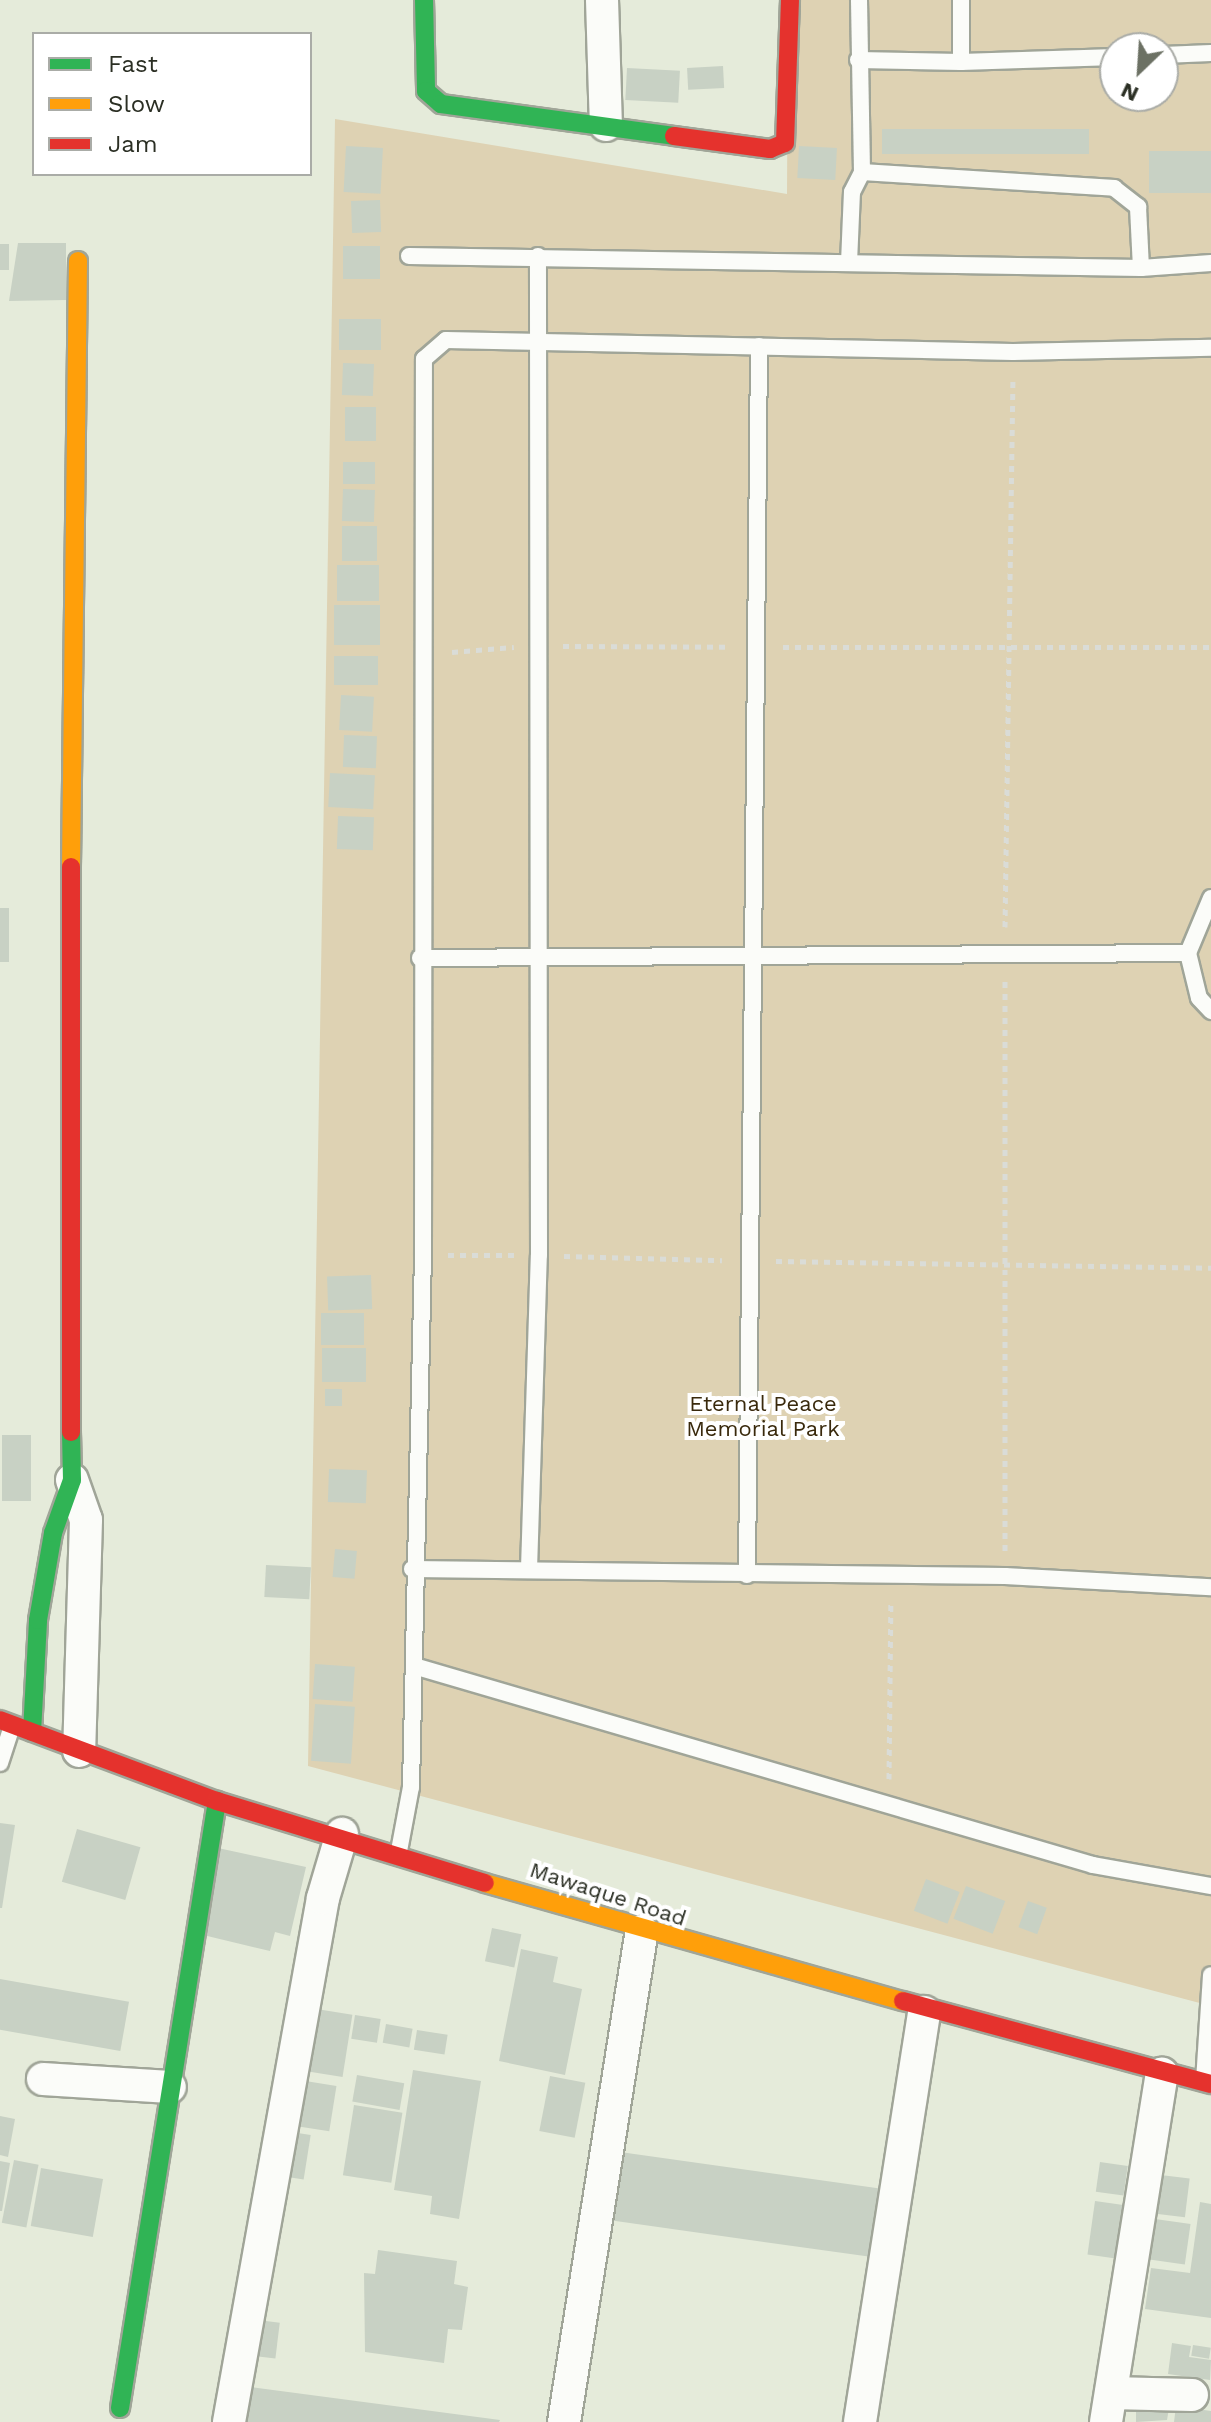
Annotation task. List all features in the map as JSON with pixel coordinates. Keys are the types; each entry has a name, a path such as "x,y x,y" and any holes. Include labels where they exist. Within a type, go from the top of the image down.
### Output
{"street":[{"path":"424,0 426,91 441,104 737,146 785,143 791,117 790,0"},
{"path":"602,0 606,125"},
{"path":"78,261 67,1250 72,1480 86,1520 79,1751"},
{"path":"32,1732 38,1620 53,1533 72,1480"},
{"name":"Mawaque Road","path":"6,1722 217,1801 399,1851 642,1931 924,2012 1208,2083"},
{"path":"120,2408 146,2280 170,2087 217,1801"},
{"path":"229,2422 323,1898 342,1834"},
{"path":"564,2422 642,1931"},
{"path":"860,2422 924,2012"},
{"path":"1162,2073 1108,2407 1192,2395"},
{"path":"43,2079 170,2087"}],"lane":[{"path":"849,263 852,192 862,172 859,0"},
{"path":"961,0 961,62"},
{"path":"1179,54 1211,53"},
{"path":"858,60 961,62 1099,58"},
{"path":"862,172 1114,188 1138,207 1141,268"},
{"path":"409,256 1141,268 1211,263"},
{"path":"529,1569 539,1255 538,256"},
{"path":"399,1851 411,1787 414,1666 412,1569 423,1255 420,958 427,653 424,359 446,340 759,346 1211,348"},
{"path":"747,1575 755,958 753,647 759,346"},
{"path":"1211,898 1188,953 1199,998 1211,1011"},
{"path":"420,958 1188,953"},
{"path":"412,1569 891,1576 1211,1587"},
{"path":"414,1666 1093,1865 1211,1886"},
{"path":"0,1763 6,1722"},
{"path":"1208,2083 1211,1975"}],"path":[{"path":"427,653 538,646 1211,647"},
{"path":"423,1255 1211,1268"},
{"path":"889,1804 891,1576"}],"green space":[{"name":"Eternal Peace Memorial Park","path":"788,0 1211,0 1211,2006 308,1766 335,119 787,194"}],"building":[{"path":"723,66 724,88 688,90 687,68"},
{"path":"627,68 680,71 678,103 625,100"},
{"path":"882,129 1089,129 1089,154 882,154"},
{"path":"346,146 383,148 381,194 344,192"},
{"path":"799,146 837,148 835,180 797,178"},
{"path":"1149,151 1211,151 1211,193 1149,193"},
{"path":"380,200 381,232 352,233 351,201"},
{"path":"18,243 66,243 66,300 9,301"},
{"path":"0,244 9,244 9,270 0,270"},
{"path":"343,246 380,246 380,279 343,279"},
{"path":"339,319 381,319 381,350 339,350"},
{"path":"343,363 374,364 373,396 342,395"},
{"path":"345,407 376,407 376,441 345,441"},
{"path":"343,462 375,462 375,484 343,484"},
{"path":"343,489 375,490 374,522 342,521"},
{"path":"342,526 377,526 377,561 342,561"},
{"path":"337,565 379,565 379,601 337,601"},
{"path":"334,605 380,605 380,645 334,645"},
{"path":"334,656 378,656 378,685 334,685"},
{"path":"341,695 374,697 372,732 339,730"},
{"path":"344,735 377,736 376,768 343,767"},
{"path":"330,773 375,775 373,809 328,807"},
{"path":"338,816 374,817 373,850 337,849"},
{"path":"0,908 9,908 9,962 0,962"},
{"path":"371,1275 372,1309 328,1311 327,1277"},
{"path":"321,1313 364,1313 364,1345 321,1345"},
{"path":"322,1348 366,1348 366,1382 322,1382"},
{"path":"325,1389 342,1389 342,1406 325,1406"},
{"path":"2,1435 31,1435 31,1501 2,1501"},
{"path":"329,1469 367,1470 366,1503 328,1502"},
{"path":"335,1549 357,1551 354,1579 333,1577"},
{"path":"266,1565 311,1567 309,1599 264,1597"},
{"path":"315,1664 355,1667 352,1702 313,1699"},
{"path":"315,1704 355,1707 351,1764 311,1761"},
{"path":"0,1823 15,1825 2,1908 0,1908"},
{"path":"77,1829 140,1847 125,1900 62,1882"},
{"path":"218,1848 306,1867 290,1936 275,1932 270,1951 199,1934"},
{"path":"926,1879 960,1892 947,1924 914,1911"},
{"path":"966,1886 1005,1901 993,1934 953,1919"},
{"path":"1028,1901 1047,1908 1037,1934 1018,1927"},
{"path":"492,1928 521,1934 514,1967 485,1961"},
{"path":"521,1949 558,1957 553,1982 582,1989 565,2075 499,2061"},
{"path":"0,1979 129,2002 120,2051 0,2030"},
{"path":"304,2007 352,2015 343,2077 294,2069"},
{"path":"355,2015 381,2019 377,2043 351,2039"},
{"path":"386,2024 413,2029 409,2047 383,2043"},
{"path":"417,2030 448,2035 444,2055 414,2050"},
{"path":"413,2070 481,2081 459,2219 430,2214 432,2196 394,2190"},
{"path":"357,2075 404,2083 400,2110 352,2102"},
{"path":"550,2076 585,2083 575,2138 539,2131"},
{"path":"293,2079 336,2086 329,2131 286,2124"},
{"path":"354,2105 402,2113 391,2183 343,2175"},
{"path":"0,2116 15,2119 8,2157 0,2155"},
{"path":"285,2131 311,2135 304,2180 278,2175"},
{"path":"620,2152 883,2189 874,2257 610,2220"},
{"path":"14,2160 39,2165 26,2228 2,2223"},
{"path":"0,2161 10,2163 2,2211 0,2211"},
{"path":"1100,2162 1128,2166 1124,2196 1096,2192"},
{"path":"41,2168 103,2179 93,2237 31,2226"},
{"path":"1144,2173 1190,2179 1185,2217 1139,2212"},
{"path":"1095,2201 1136,2207 1128,2260 1087,2254"},
{"path":"1200,2202 1211,2204 1211,2318 1145,2309 1151,2268 1190,2273"},
{"path":"1141,2217 1191,2224 1185,2265 1135,2258"},
{"path":"378,2250 457,2261 454,2284 468,2287 462,2330 448,2329 444,2363 365,2352 364,2273 375,2274"},
{"path":"249,2319 280,2323 275,2359 245,2355"},
{"path":"1172,2343 1191,2346 1189,2357 1211,2360 1210,2380 1168,2374"},
{"path":"1193,2345 1211,2348 1209,2359 1191,2356"},
{"path":"242,2386 500,2420 237,2422"},
{"path":"1136,2403 1169,2408 1167,2420 1136,2422"},
{"path":"1176,2406 1211,2411 1211,2422 1174,2422"}],"traffic: fast":[{"path":"424,0 426,91 441,104 674,136"},
{"path":"32,1732 38,1620 53,1533 72,1480 71,1432"},
{"path":"120,2408 217,1801"}],"traffic: slow":[{"path":"71,867 78,261"},
{"path":"485,1883 903,2001"}],"traffic: jam":[{"path":"674,136 770,149 785,143 790,0"},
{"path":"71,867 71,1432"},
{"path":"0,1720 217,1801 485,1883"},
{"path":"903,2001 1211,2084"}]}
